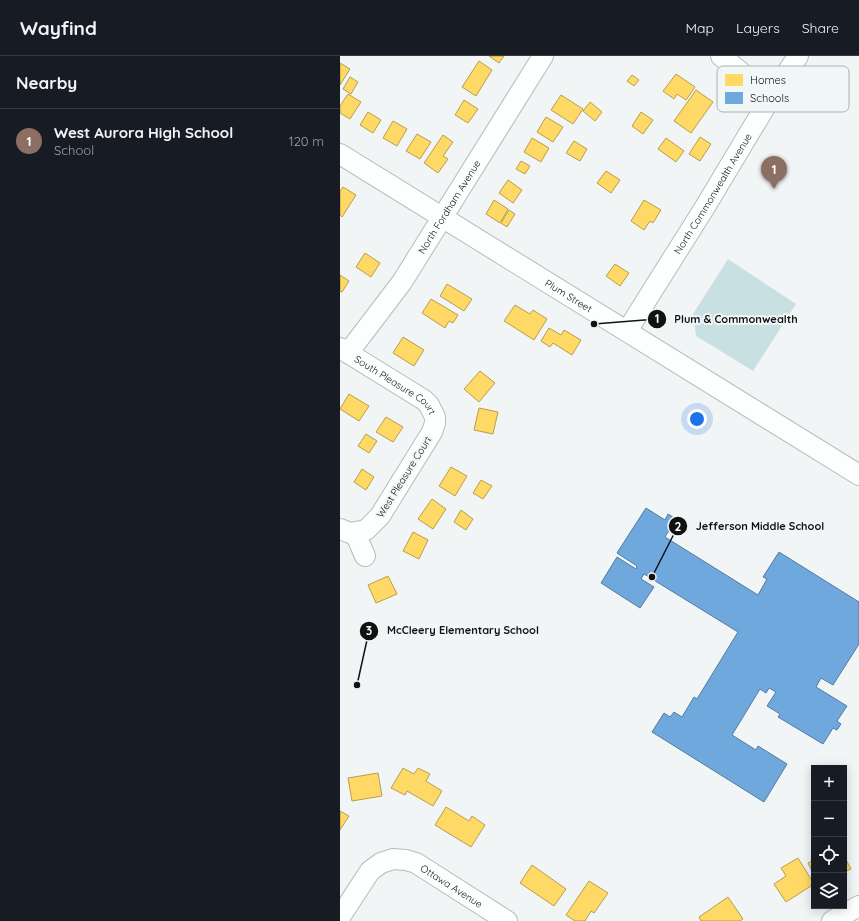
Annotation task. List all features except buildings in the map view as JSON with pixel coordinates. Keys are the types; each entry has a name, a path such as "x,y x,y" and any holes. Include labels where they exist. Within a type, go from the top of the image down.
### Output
{"street":[{"name":"North Fordham Avenue","path":"344,351 402,282 543,56"},
{"path":"721,56 733,66"},
{"name":"North Commonwealth Avenue","path":"791,66 798,56"},
{"name":"North Commonwealth Avenue","path":"626,331 705,207 762,112"},
{"name":"Plum Street","path":"340,154 859,475"},
{"name":"South Pleasure Court","path":"344,351 424,400 429,405 435,417 435,424 432,432"},
{"name":"West Pleasure Court","path":"348,531 366,530 380,516 432,432"},
{"path":"348,531 365,556"},
{"name":"Ottawa Avenue","path":"340,917 370,871 381,863 393,859 406,860 416,863 507,921"},
{"path":"832,921 859,906"}],"shaded area":[{"path":"728,259 796,304 753,371 696,336 693,314"}],"place":[{"name":"West Aurora High School","path":"774,189"},
{"name":"Plum & Commonwealth","path":"594,324"},
{"name":"Jefferson Middle School","path":"652,577"},
{"name":"McCleery Elementary School","path":"357,685"}]}
